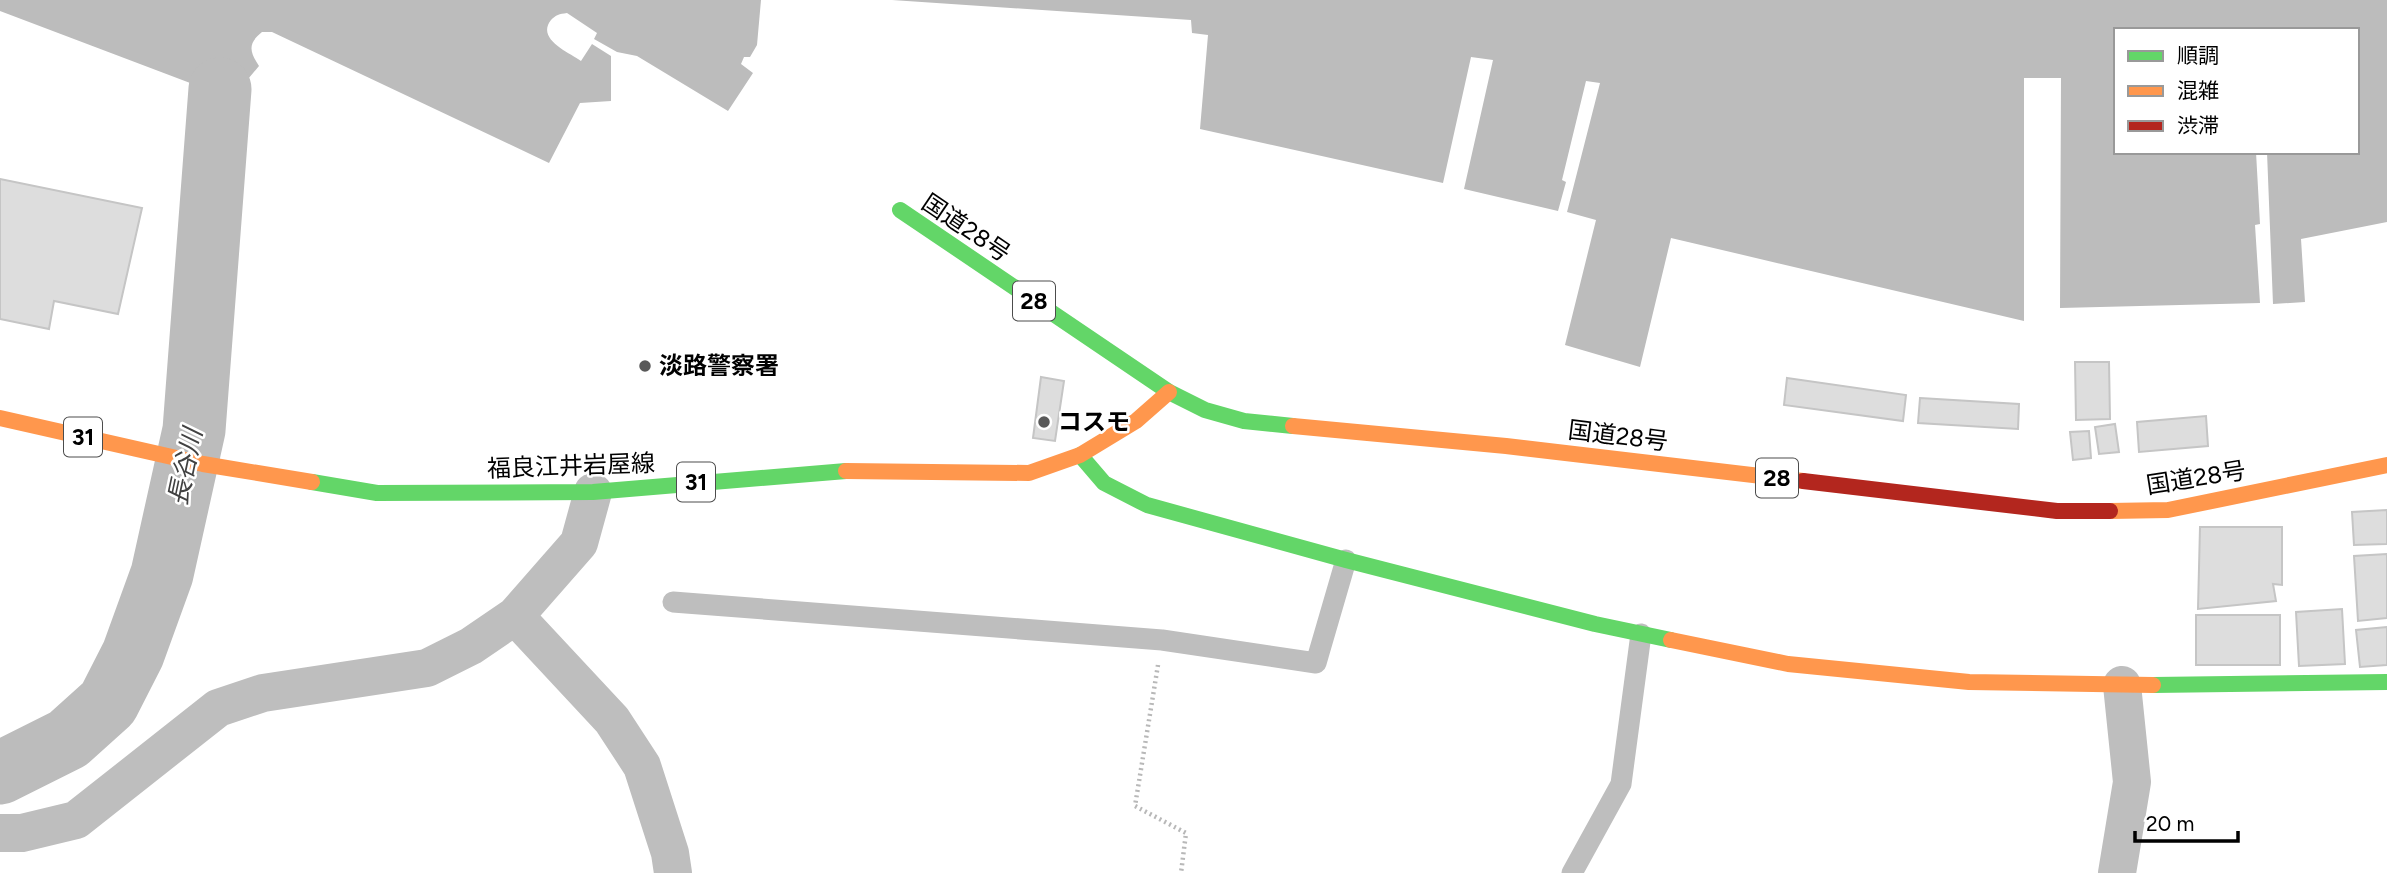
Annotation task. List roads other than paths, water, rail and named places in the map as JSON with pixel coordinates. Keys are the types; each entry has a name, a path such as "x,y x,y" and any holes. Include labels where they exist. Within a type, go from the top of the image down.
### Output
{"main road":[{"name":"国道28号","path":"900,211 1169,393 1205,410 1244,421 1506,446 2057,511 2168,510 2387,466"},
{"name":"福良江井岩屋線","path":"0,418 203,464 377,494 593,492 830,471 1029,473 1080,455 1136,421 1169,393"},
{"path":"1080,455 1104,483 1147,505 1595,624 1788,664 1969,682 2122,685 2387,682"}],"street":[{"path":"0,832 22,833 76,820 218,708 263,694 427,668 471,646 515,616 579,543 593,492"},
{"path":"515,616 612,720 642,766 670,853 673,873"},
{"path":"2117,873 2132,782 2122,685"}],"lane":[{"path":"673,602 1162,640 1316,663 1346,560"},
{"path":"1572,873 1621,784 1640,634"}],"waterway":[{"name":"長谷川","path":"0,773 68,739 108,703 133,654 162,574 194,430 220,89"}],"place":[{"name":"淡路警察署","path":"645,366"},
{"name":"コスモ","path":"1044,422"}]}
